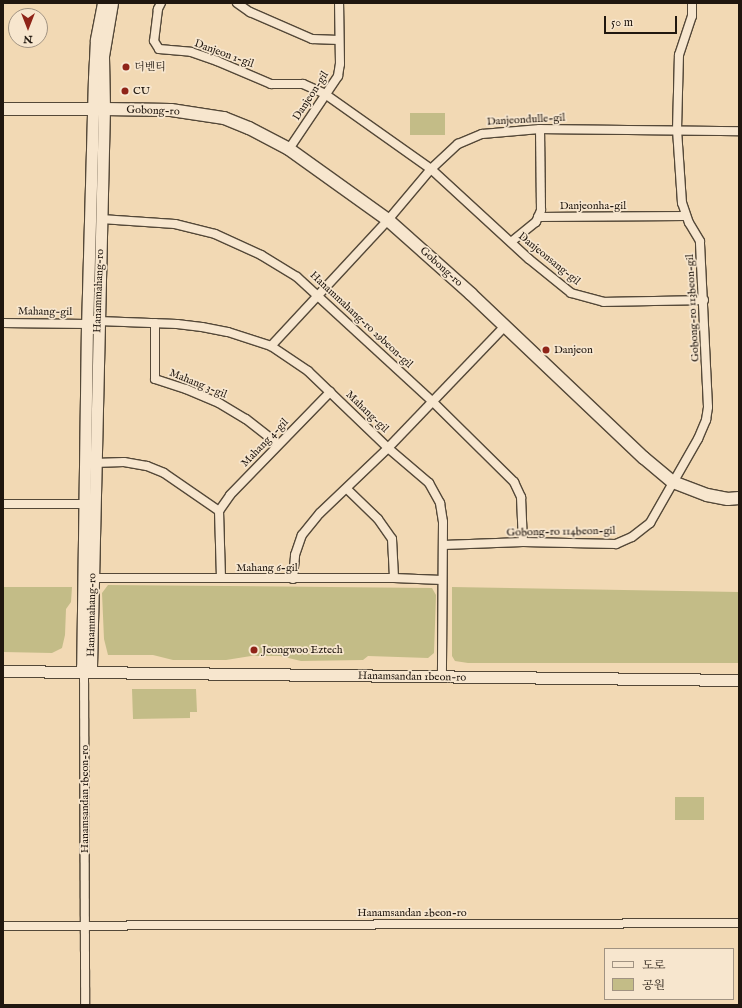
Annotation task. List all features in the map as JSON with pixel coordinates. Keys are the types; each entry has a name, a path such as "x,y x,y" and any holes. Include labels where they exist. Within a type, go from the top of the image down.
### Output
{"main road":[{"name":"Gobong-ro","path":"3,109 171,110 224,118 249,128 289,149 388,220 644,458 673,482 707,495 728,499 739,498"}],"street":[{"name":"Hanammahang-ro","path":"84,674 90,667 94,463 92,322 101,219 96,40 103,3"},
{"name":"Hanammahang-ro","path":"84,674 82,667 85,504 99,109 103,56 112,3"},
{"name":"Danjeon 1-gil","path":"161,3 158,9 154,40 159,49 191,52 217,61 271,84 303,84 325,94"},
{"path":"236,3 250,12 312,39 339,40"},
{"name":"Danjeon-gil","path":"289,149 338,76 340,64 339,3"},
{"path":"677,130 679,54 692,16 692,3"},
{"name":"Danjeonsang-gil","path":"325,94 431,169 511,242 571,293 604,302 704,300"},
{"path":"511,242 536,222 540,210 540,129"},
{"name":"Danjeondulle-gil","path":"271,346 388,220 431,169 458,144 482,134 540,129 739,131"},
{"name":"Gobong-ro 113beon-gil","path":"673,482 698,439 706,420 708,407 700,241 688,223 682,203 677,130"},
{"name":"Danjeonha-gil","path":"538,217 686,216"},
{"name":"Hanammahang-ro 29beon-gil","path":"101,219 176,224 215,234 261,255 298,276 432,402 514,482 521,497 523,542"},
{"name":"Mahang-gil","path":"3,323 155,322 202,327 228,332 271,346 308,371 388,448 429,483 440,503 443,522 442,677"},
{"name":"Mahang 3-gil","path":"155,322 155,379 219,402 246,419 278,444"},
{"path":"293,579 295,555 302,535 320,513 388,448 504,327"},
{"name":"Mahang 4-gil","path":"219,511 230,495 330,392"},
{"path":"94,463 124,462 147,466 164,473 219,511 221,578"},
{"name":"Gobong-ro 114beon-gil","path":"443,546 523,542 616,544 632,537 650,523 673,482"},
{"path":"346,489 378,519 392,539 394,578"},
{"path":"3,504 85,504"},
{"name":"Mahang 6-gil","path":"92,578 394,578 442,580"},
{"name":"Hanamsandan 1beon-ro","path":"3,671 84,674 739,680"},
{"name":"Hanamsandan 1beon-ro","path":"84,674 85,925"},
{"name":"Hanamsandan 2beon-ro","path":"3,926 739,923"},
{"path":"85,925 85,1005"}],"green space":[{"path":"410,113 445,113 445,135 410,135"},
{"path":"108,585 432,588 436,595 434,653 428,658 368,656 363,660 301,661 280,656 251,656 226,660 173,660 153,655 108,655 104,639 102,593"},
{"path":"3,587 72,587 71,602 66,609 65,635 62,648 52,653 3,652"},
{"path":"452,587 739,592 739,663 468,663 455,661 452,656"},
{"path":"132,689 196,689 197,712 190,712 190,718 133,719"},
{"path":"675,797 704,797 704,820 675,820"}],"place":[{"name":"더벤티","path":"126,67"},
{"name":"CU","path":"125,91"},
{"name":"Danjeon","path":"546,350"},
{"name":"Jeongwoo Eztech","path":"254,650"}]}
